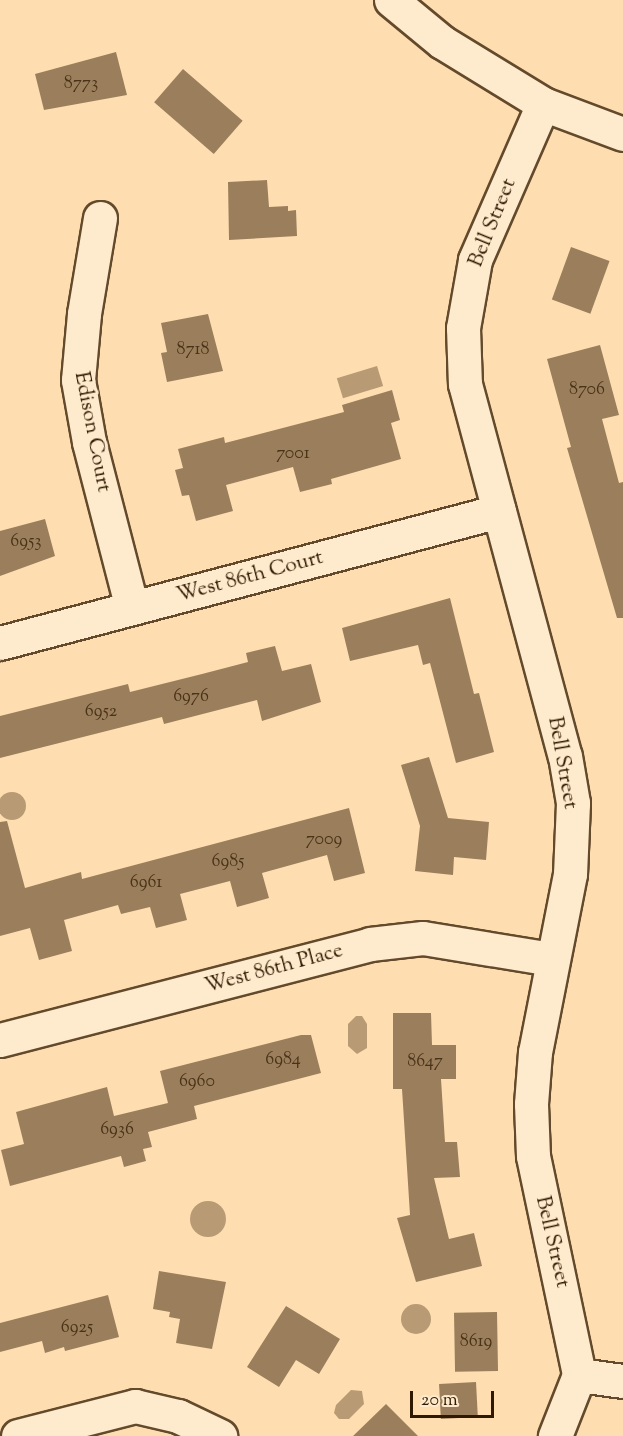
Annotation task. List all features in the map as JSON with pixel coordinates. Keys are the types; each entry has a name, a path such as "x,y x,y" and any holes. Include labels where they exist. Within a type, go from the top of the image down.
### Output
{"street":[{"path":"391,0 442,42 543,104 623,134"},
{"name":"Bell Street","path":"543,104 475,260 463,328 465,384 565,756 573,803 570,874 551,959 535,1052 533,1156 579,1375"},
{"name":"Edison Court","path":"100,218 81,336 78,380 89,442 132,608"},
{"name":"West 86th Court","path":"0,643 499,511"},
{"name":"West 86th Place","path":"0,1040 370,944 423,938 551,959"},
{"path":"555,1436 579,1375 623,1381"},
{"path":"18,1436 135,1406 178,1416 220,1436"}],"shaded area":[{"path":"377,366 383,386 343,398 337,378"},
{"path":"12,792 22,796 26,806 22,816 12,820 2,816 -2,806 2,796"},
{"path":"356,1016 362,1016 367,1024 367,1048 357,1054 348,1046 348,1024"},
{"path":"208,1201 221,1206 226,1219 221,1232 208,1237 195,1232 190,1219 195,1206"},
{"path":"416,1304 422,1305 430,1313 430,1325 422,1333 416,1334 410,1333 402,1325 401,1319 402,1313 410,1305"},
{"path":"351,1390 362,1391 364,1404 349,1419 339,1419 334,1413 336,1405"}],"building":[{"path":"116,52 127,95 44,110 35,74"},
{"path":"183,69 243,121 214,154 154,102"},
{"path":"267,180 269,207 288,206 288,211 296,210 297,236 229,240 228,182"},
{"path":"571,247 610,261 590,314 552,300"},
{"path":"208,314 223,371 167,382 161,353 167,352 161,323"},
{"path":"600,345 619,415 602,419 619,483 623,482 623,618 617,618 567,448 571,447 547,359"},
{"path":"392,390 400,420 391,423 401,459 331,479 332,484 300,492 293,467 226,485 233,511 196,521 189,495 182,496 175,470 183,468 178,449 224,437 225,443 344,412 342,405"},
{"path":"45,519 55,556 0,576 0,531"},
{"path":"450,598 474,694 479,693 494,752 456,763 430,663 423,665 418,645 350,661 342,628"},
{"path":"275,646 282,671 311,664 321,702 262,721 257,700 164,724 162,717 0,758 0,716 128,684 130,692 202,674 248,662 246,653"},
{"path":"429,757 448,818 489,822 486,860 454,857 453,875 415,871 420,826 401,765"},
{"path":"349,808 365,873 334,881 327,855 262,873 269,898 237,907 230,881 180,894 187,920 156,928 150,907 121,914 118,905 64,920 72,951 39,960 30,928 0,936 0,822 7,821 25,888 81,872 82,879"},
{"path":"393,1013 431,1013 432,1045 456,1045 456,1079 441,1079 445,1142 457,1142 460,1177 434,1178 449,1239 474,1233 482,1266 416,1282 397,1218 410,1215 402,1089 393,1089"},
{"path":"301,1035 311,1035 321,1073 194,1106 197,1119 148,1132 152,1147 143,1149 146,1161 124,1167 121,1156 10,1186 1,1150 24,1144 16,1112 107,1087 114,1116 168,1103 160,1071"},
{"path":"159,1271 226,1282 212,1349 176,1343 180,1319 169,1317 170,1312 153,1309"},
{"path":"108,1295 119,1337 65,1351 64,1347 45,1353 42,1341 0,1352 0,1323"},
{"path":"286,1306 340,1339 319,1374 296,1360 279,1387 247,1367"},
{"path":"497,1312 498,1371 455,1372 454,1313"},
{"path":"476,1382 478,1417 441,1419 439,1384"},
{"path":"386,1404 418,1436 353,1436"}]}
